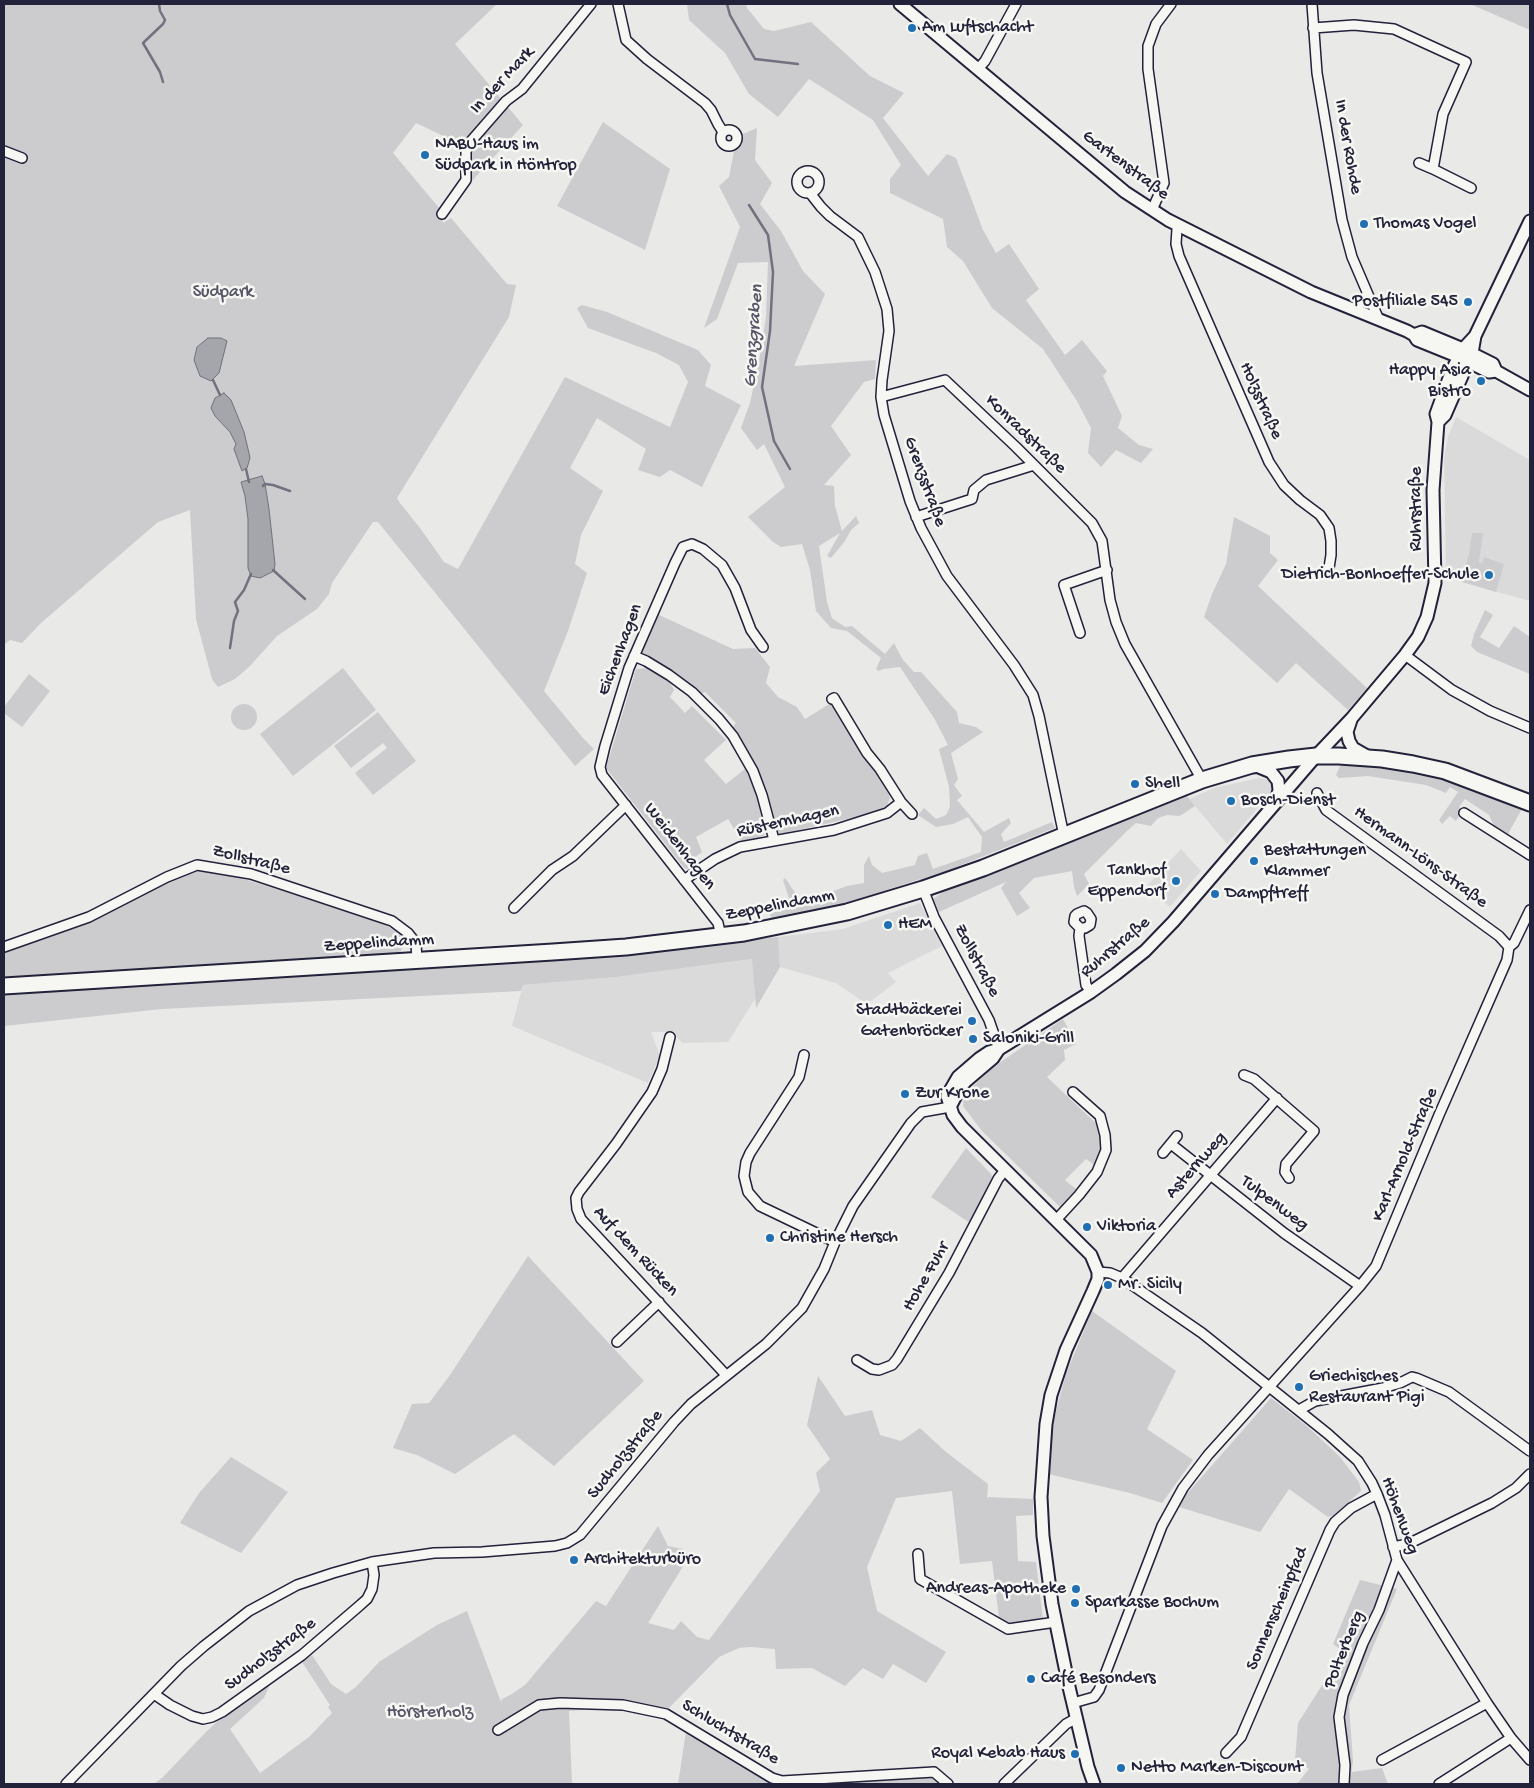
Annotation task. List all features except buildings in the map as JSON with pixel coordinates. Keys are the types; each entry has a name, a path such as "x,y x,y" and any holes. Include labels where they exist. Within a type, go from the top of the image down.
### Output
{"main road":[{"name":"Zeppelindamm","path":"4,986 616,948 721,936 791,924 847,912 923,890 1202,780 1252,765 1316,756 1371,759 1413,764 1445,771 1530,803"}],"street":[{"name":"In der Mark","path":"442,214 466,180 466,152 472,140 506,101 522,89 591,4"},
{"path":"618,4 626,40 647,59 705,103 723,132"},
{"name":"Gartenstraße","path":"900,4 1125,192 1152,210 1179,226 1311,292 1414,334 1417,340 1493,364 1496,371 1530,390"},
{"path":"978,69 985,61 1016,4"},
{"path":"1152,210 1164,183 1148,69 1148,46 1156,24 1172,4"},
{"name":"In der Rohde","path":"1312,4 1317,73 1342,220 1352,257 1378,320"},
{"path":"1313,28 1354,25 1394,29 1466,62 1443,114 1433,169"},
{"path":"4,151 22,158"},
{"path":"1419,164 1471,188"},
{"name":"Grenzstraße","path":"810,193 830,216 858,238 875,272 887,309 889,331 882,380 884,414 916,517 947,576 1014,665 1033,695 1041,723 1064,836"},
{"name":"Ruhrstraße","path":"950,1107 947,1096 958,1077 989,1052 999,1049 1091,992 1128,965 1162,934 1316,756 1352,719 1418,637 1433,596 1435,563 1433,490 1438,422 1436,414 1442,394 1475,336 1530,221"},
{"name":"Holzstraße","path":"1179,226 1176,244 1179,256 1269,462 1284,485 1320,515 1329,528 1331,555 1328,574"},
{"path":"1354,310 1364,301 1367,293"},
{"name":"Konradstraße","path":"882,396 945,380 1088,518 1102,540 1110,600 1125,644 1202,780"},
{"path":"916,517 972,499 974,490 986,480 1034,465"},
{"name":"Eichenhagen","path":"600,769 605,746 634,656 683,547 692,544 708,553 722,565 736,588 751,630 763,648"},
{"path":"1080,633 1064,585 1107,570"},
{"path":"1405,655 1452,690 1490,711 1530,728"},
{"path":"634,656 670,675 692,692 733,736 753,771 774,840"},
{"path":"832,699 834,698 867,753 912,814"},
{"path":"1352,719 1347,732 1349,741 1353,748 1371,759"},
{"path":"1252,765 1271,772 1278,781 1279,790 1275,804"},
{"name":"Weidenhagen","path":"600,769 602,775 718,923 721,936"},
{"name":"Hermann-Löns-Straße","path":"1317,794 1326,810 1499,936 1509,947"},
{"name":"Rüsternhagen","path":"684,880 715,859 740,847 834,830 887,813 902,802"},
{"name":"Weidenhagen","path":"514,908 552,870 573,856 626,805"},
{"path":"1464,813 1530,855"},
{"name":"Zollstraße","path":"4,947 88,917 167,877 198,864 252,874 392,921 408,933 416,943 417,961"},
{"name":"Zollstraße","path":"923,890 934,917 989,1020 999,1049"},
{"name":"Karl-Arnold-Straße","path":"1073,1703 1094,1697 1099,1690 1162,1526 1183,1488 1208,1456 1376,1266 1439,1115 1507,960 1509,947 1514,943 1530,910"},
{"path":"1080,928 1079,936 1086,985 1091,992"},
{"name":"Auf dem Rücken","path":"670,1037 662,1070 645,1104 579,1192 576,1201 577,1209 581,1219 726,1375"},
{"path":"804,1055 799,1077 750,1153 746,1162 744,1176 748,1192 760,1206 835,1242"},
{"path":"1244,1075 1254,1079 1314,1131 1286,1164 1285,1172 1289,1178"},
{"path":"1056,1220 1097,1172 1106,1150 1105,1135 1100,1116 1073,1092"},
{"name":"Asternweg","path":"1122,1278 1277,1098"},
{"path":"950,1107 953,1115 962,1127 1091,1254 1098,1272 1096,1283 1065,1351 1051,1395 1046,1424 1042,1475 1044,1542 1056,1622 1088,1767 1094,1784"},
{"name":"Sudholzstraße","path":"66,1784 204,1646 250,1611 297,1585 372,1562 434,1553 482,1552 555,1546 572,1541 589,1526 691,1404 766,1344 802,1308 824,1268 853,1206 911,1123 922,1112 950,1107"},
{"path":"1163,1153 1177,1136"},
{"name":"Tulpenweg","path":"1171,1144 1284,1233 1360,1286"},
{"name":"Hohe Fuhr","path":"857,1360 872,1369 880,1370 892,1365 901,1355 954,1264 998,1179 1005,1170"},
{"name":"Höhenweg","path":"1098,1272 1110,1273 1122,1278 1206,1336 1299,1410 1347,1450 1358,1462 1377,1494 1385,1515 1397,1560 1487,1703 1511,1738 1530,1760"},
{"path":"617,1342 659,1302"},
{"path":"1299,1410 1315,1401 1383,1388 1416,1378 1449,1392 1530,1451"},
{"path":"1393,1547 1408,1544 1492,1503 1516,1488 1530,1474"},
{"name":"Sonnenscheinpfad","path":"1226,1753 1241,1737 1330,1530 1335,1522 1351,1508 1377,1494"},
{"path":"918,1554 920,1579 1008,1630 1056,1622"},
{"name":"Polterberg","path":"1344,1784 1345,1765 1339,1717 1343,1695 1363,1643 1379,1610 1397,1560"},
{"name":"Sudholzstraße","path":"154,1694 170,1705 192,1716 203,1719 222,1712 302,1655 358,1607 372,1589 374,1575 372,1562"},
{"path":"1382,1760 1487,1703"},
{"name":"Schluchtstraße","path":"498,1730 539,1705 623,1705 666,1714 772,1778 782,1781 934,1772 948,1784"},
{"path":"1004,1784 1066,1724 1077,1718"},
{"path":"1439,1784 1511,1738"}],"shaded area":[{"path":"208,338 221,338 227,341 219,373 211,381 200,376 194,360 197,347"},
{"path":"224,393 231,400 244,432 248,449 250,458 247,468 242,471 234,449 236,444 230,432 215,416 211,408 215,398"},
{"path":"1456,417 1530,460 1530,601 1446,578 1444,458 1448,437"},
{"path":"262,476 269,509 275,564 274,571 260,578 251,576 248,568 248,519 241,482"},
{"path":"1259,778 1268,780 1273,787 1272,791 1227,844 1189,799 1214,788"},
{"path":"1181,849 1201,871 1170,907 1146,887"},
{"path":"920,903 942,946 888,973 896,982 867,1004 836,983 780,967 778,937 843,929"},
{"path":"753,959 755,999 728,1042 682,1043 673,1032 651,1032 660,1056 648,1083 512,1026 523,985 616,977"}],"green space":[{"name":"Südpark","path":"4,4 497,4 455,44 523,125 471,182 471,149 416,123 393,153 440,209 443,223 451,218 507,284 516,285 509,317 397,498 400,503 444,562 458,569 565,377 670,427 688,382 679,365 656,353 588,328 577,308 582,305 607,312 698,350 711,365 705,386 741,405 702,487 670,470 660,477 638,470 646,449 597,418 570,468 603,491 581,535 575,564 587,573 568,631 544,691 594,749 575,766 378,522 373,522 332,583 329,594 317,609 277,636 249,667 235,679 218,687 212,679 196,619 190,510 158,522 41,623 22,643 10,640 4,645"},
{"path":"687,4 746,4 747,8 764,29 774,31 811,22 870,76 904,93 883,118 928,176 947,154 956,158 983,230 996,253 1009,244 1039,289 1026,300 1065,355 1082,340 1107,371 1103,376 1122,416 1118,428 1139,445 1153,449 1141,463 1116,450 1101,467 1088,453 1091,428 1077,401 1043,349 992,308 963,261 947,247 943,219 890,193 890,179 901,165 873,120 809,79 778,117 749,94 725,53 689,20"},
{"path":"1470,4 1530,4 1530,30"},
{"path":"603,122 670,169 645,250 557,206"},
{"path":"757,128 755,160 772,183 760,204 781,231 803,271 825,294 794,366 876,360 875,379 864,382 831,426 851,455 824,485 834,486 835,506 842,531 856,516 859,523 851,530 845,541 831,558 827,556 840,533 819,546 827,602 832,618 845,627 852,626 885,654 894,643 903,660 914,672 921,672 957,712 959,723 976,727 983,732 951,753 958,779 954,785 962,796 957,800 984,832 1009,818 1011,823 1001,834 1004,842 1052,822 1055,828 946,871 837,906 772,919 766,906 777,905 789,898 783,880 785,878 798,897 808,903 817,897 847,886 864,883 864,865 869,856 872,865 882,873 915,865 918,856 927,853 933,869 981,852 982,837 968,817 953,824 936,827 918,815 924,808 936,819 946,815 950,807 949,787 939,749 948,745 934,718 900,667 879,671 876,669 881,658 847,631 831,628 816,611 810,570 802,544 781,547 773,542 748,517 785,487 764,444 757,450 741,428 750,403 759,361 766,317 768,262 738,263 717,319 704,328 740,227 719,186 729,177 734,151 743,134"},
{"path":"1234,517 1270,536 1270,553 1278,560 1258,586 1367,688 1348,710 1296,663 1277,683 1204,617 1226,564"},
{"path":"1472,533 1483,533 1479,562 1482,563 1484,557 1504,564 1496,592 1460,581 1469,555"},
{"path":"1485,610 1493,615 1480,637 1499,648 1514,626 1530,637 1530,674 1477,652 1471,646 1474,634"},
{"path":"657,614 733,649 755,648 770,667 766,683 778,697 797,707 805,719 831,703 887,790 890,798 887,806 870,814 779,834 731,729 736,723 705,692 699,695 676,674 640,652"},
{"path":"343,668 376,710 293,776 260,734"},
{"path":"648,668 669,681 674,690 670,697 685,713 692,706 726,740 704,760 726,784 745,769 754,788 766,829 764,835 759,838 742,842 728,819 696,837 702,852 694,858 698,864 689,870 684,868 606,768 636,669"},
{"path":"29,674 50,691 22,727 4,713 4,707"},
{"path":"244,704 253,708 257,717 253,726 244,730 235,726 231,717 235,708"},
{"path":"378,712 416,761 373,795 355,773 387,748 383,743 351,768 334,746"},
{"path":"1374,764 1429,774 1470,787 1522,809 1509,832 1508,839 1496,830 1489,815 1465,799 1459,807 1463,810 1456,821 1450,816 1442,824 1439,820 1458,792 1450,787 1446,793 1426,785 1368,776 1339,778 1336,775 1340,766"},
{"path":"1187,796 1195,806 1183,814 1179,816 1167,815 1158,818 1151,826 1136,823 1127,831 1084,874 1089,884 1077,896 1072,871 1034,878 1019,893 1030,908 1017,916 1001,888 1006,882 939,912 933,899 943,892"},
{"path":"193,869 215,870 383,924 406,936 401,951 391,956 4,978 4,951"},
{"path":"778,937 780,967 756,1008 752,959 616,977 523,985 521,991 162,1009 4,1026 4,995 616,955"},
{"path":"1063,1019 1076,1044 1064,1050 1065,1060 1047,1077 1101,1128 1101,1149 1096,1166 1086,1159 1065,1180 1076,1189 1060,1207 982,1131 963,1106 964,1095 992,1068"},
{"path":"966,1148 992,1177 970,1223 931,1197"},
{"path":"528,1256 644,1381 554,1466 514,1434 455,1474 417,1455 393,1448 412,1404 429,1403 450,1375"},
{"path":"1092,1311 1176,1371 1147,1429 1193,1460 1162,1503 1130,1493 1048,1474 1054,1419 1066,1374"},
{"name":"Hörsterholz","path":"818,1376 845,1416 872,1410 880,1435 901,1441 920,1428 946,1452 988,1484 987,1499 988,1497 1033,1499 1033,1515 1016,1516 1018,1561 1036,1562 1043,1619 1009,1624 999,1618 992,1561 960,1564 952,1491 896,1498 867,1567 877,1611 946,1652 926,1683 893,1664 883,1679 863,1668 845,1686 812,1668 776,1669 775,1649 739,1648 719,1657 668,1709 634,1706 569,1711 572,1784 154,1784 222,1717 270,1684 264,1698 230,1729 260,1773 309,1737 332,1713 328,1707 330,1705 302,1662 312,1655 331,1684 346,1694 356,1687 379,1662 437,1625 467,1611 501,1702 502,1699 525,1685 596,1601 606,1606 658,1526 668,1546 683,1549 690,1555 648,1623 674,1630 681,1621 697,1637 709,1640 820,1491 816,1473 830,1459 807,1425"},
{"path":"1271,1398 1307,1426 1340,1457 1359,1482 1361,1491 1334,1515 1328,1517 1289,1489 1260,1532 1179,1507 1185,1496"},
{"path":"231,1457 288,1492 241,1553 180,1523 199,1493"},
{"path":"1360,1580 1397,1589 1349,1705 1353,1761 1351,1776 1352,1772 1382,1768 1388,1784 1297,1784 1309,1769 1295,1760 1298,1723 1326,1679 1341,1650 1333,1644"},
{"path":"686,1731 767,1778 769,1784 678,1784"},
{"path":"929,1774 943,1784 799,1784"}],"waterway":[{"path":"159,4 160,11 165,20 143,43 160,72 163,82"},
{"path":"727,4 730,15 755,59 798,64"},
{"name":"Grenzgraben","path":"749,205 768,235 773,272 770,331 762,387 774,441 790,469"},
{"path":"213,380 220,395"},
{"path":"246,469 249,482"},
{"path":"263,486 265,484 273,485 290,491"},
{"path":"273,570 305,599"},
{"path":"230,648 234,621 238,611 235,602 244,590 251,574"}],"place":[{"name":"Am Luftschacht","path":"912,28"},
{"name":"NABU-Haus im Südpark in Höntrop","path":"425,155"},
{"name":"Thomas Vogel","path":"1364,224"},
{"name":"Postfiliale 545","path":"1468,302"},
{"name":"Happy Asia Bistro","path":"1481,381"},
{"name":"Dietrich-Bonhoeffer-Schule","path":"1489,575"},
{"name":"Shell","path":"1135,784"},
{"name":"Bosch-Dienst","path":"1231,801"},
{"name":"Bestattungen Klammer","path":"1254,861"},
{"name":"Tankhof Eppendorf","path":"1176,881"},
{"name":"Dampftreff","path":"1215,894"},
{"name":"HEM","path":"888,925"},
{"name":"Stadtbäckerei Gatenbröcker","path":"972,1021"},
{"name":"Saloniki-Grill","path":"973,1039"},
{"name":"Zur Krone","path":"905,1094"},
{"name":"Viktoria","path":"1087,1227"},
{"name":"Christine Hersch","path":"770,1238"},
{"name":"Mr. Sicily","path":"1108,1285"},
{"name":"Griechisches Restaurant Pigi","path":"1299,1387"},
{"name":"Architekturbüro","path":"574,1560"},
{"name":"Andreas-Apotheke","path":"1076,1589"},
{"name":"Sparkasse Bochum","path":"1075,1603"},
{"name":"Café Besonders","path":"1031,1679"},
{"name":"Royal Kebab Haus","path":"1075,1754"},
{"name":"Netto Marken-Discount","path":"1121,1768"}]}
